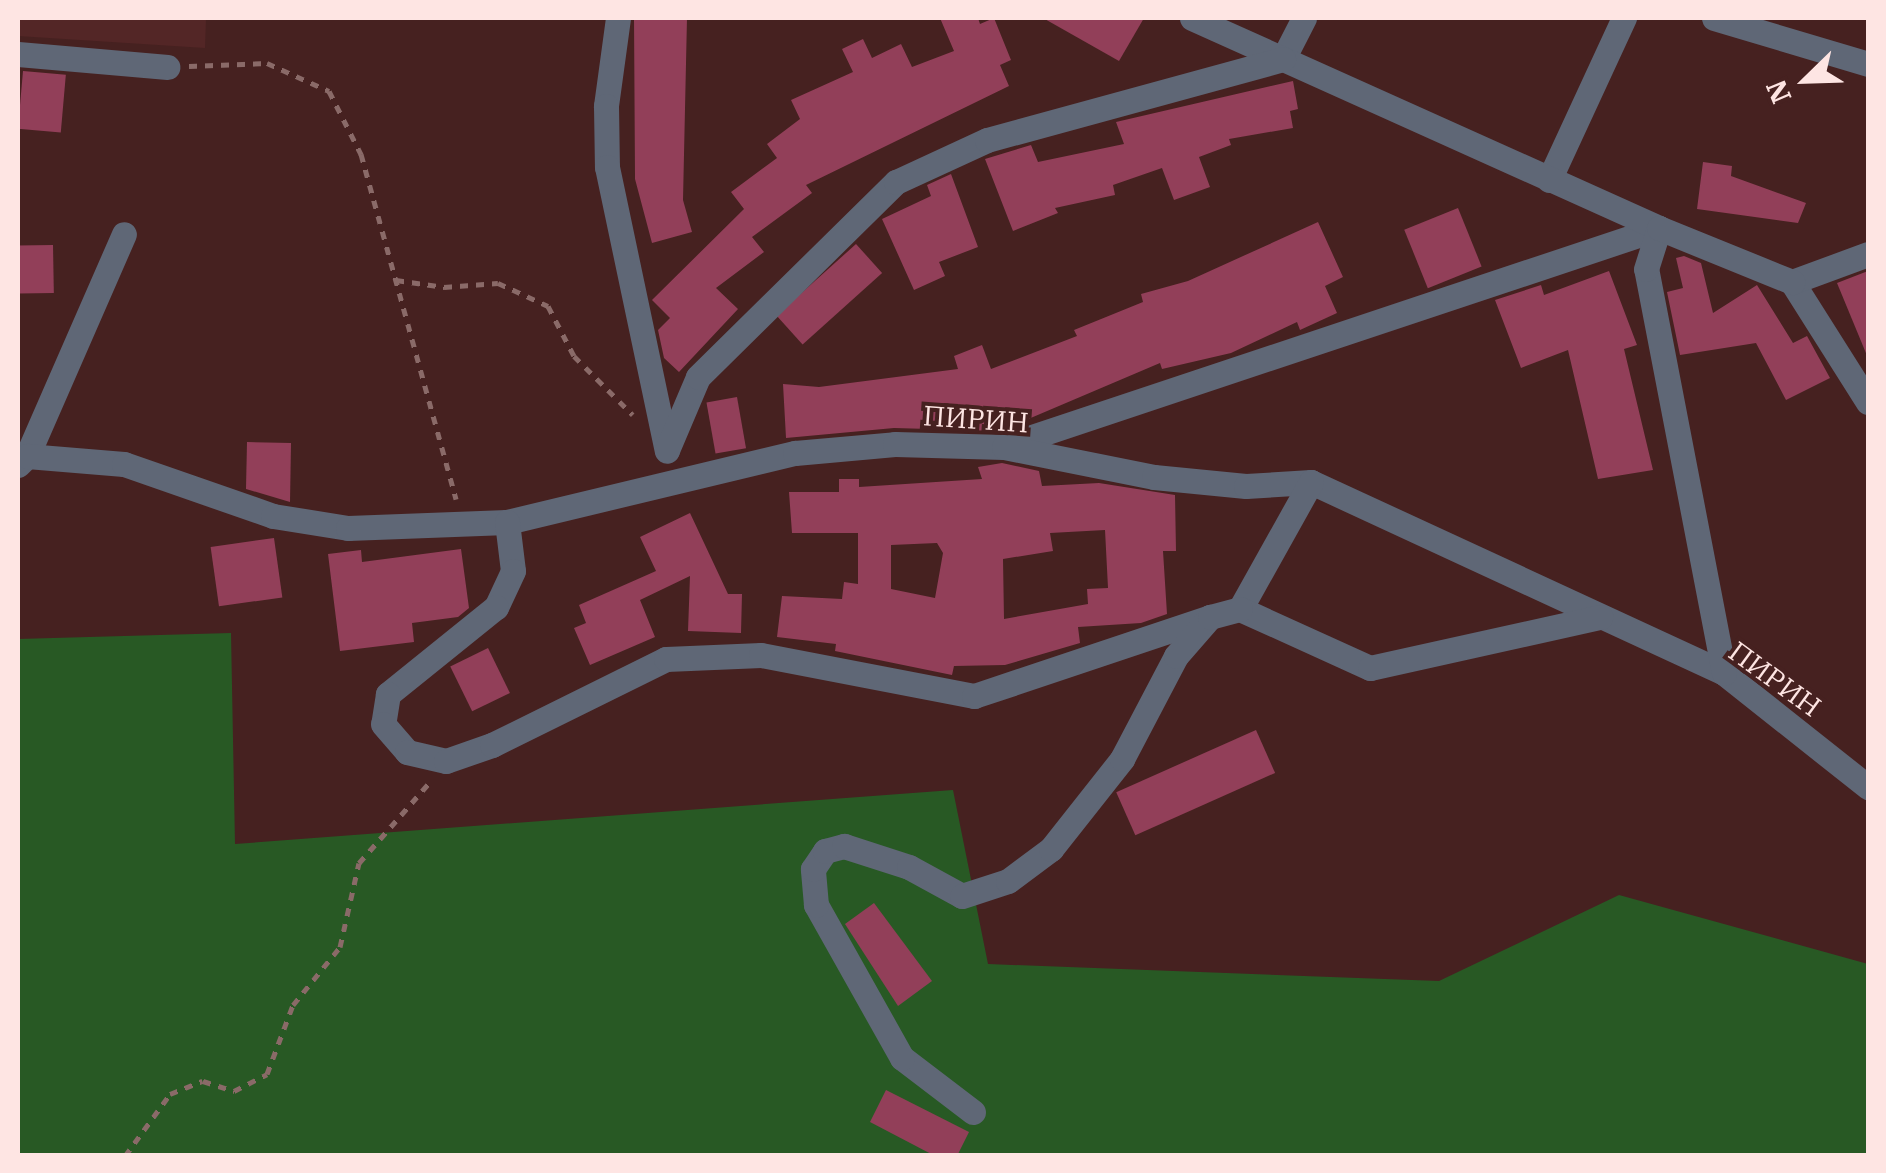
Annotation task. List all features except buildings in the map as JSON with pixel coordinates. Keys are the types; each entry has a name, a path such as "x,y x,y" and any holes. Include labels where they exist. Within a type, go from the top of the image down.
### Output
{"street":[{"path":"618,18 606,106 608,167 670,486"},
{"path":"1192,18 1550,180 1792,282 1868,402"},
{"path":"666,450 698,377 896,182 987,140 1282,60 1304,18"},
{"path":"1550,180 1624,18"},
{"path":"1714,18 1868,64"},
{"path":"18,54 167,66"},
{"path":"1004,446 1660,228"},
{"path":"1660,228 1646,269 1724,673"},
{"path":"22,461 124,234"},
{"path":"1792,282 1868,254"},
{"name":"ПИРИН","path":"22,461 124,464 292,519 348,528 507,522 795,453 895,444 1004,446 1154,477 1246,486 1311,482 1724,673 1868,787"},
{"path":"1240,609 1311,482"},
{"path":"507,522 513,571 496,607 388,694 382,724 407,752 446,761 666,660 761,654 974,696 1240,609 1370,668 1600,618"},
{"path":"973,1112 902,1058 816,904 812,869 825,851 844,846 909,867 962,896 1008,881 1050,849 1112,773 1155,706 1176,656 1210,617"}],"path":[{"path":"167,66 267,63 328,91 361,154 464,526"},
{"path":"396,280 444,287 498,283 548,306 574,356 666,450"},
{"path":"125,1156 170,1094 203,1081 234,1091 266,1074 293,1005 340,947 360,863 446,761"}],"shaded area":[{"path":"18,18 206,18 205,48 18,36"}],"green space":[{"path":"231,633 235,844 953,790 988,964 1439,981 1619,895 1868,964 1868,1155 18,1156 18,639"}]}
